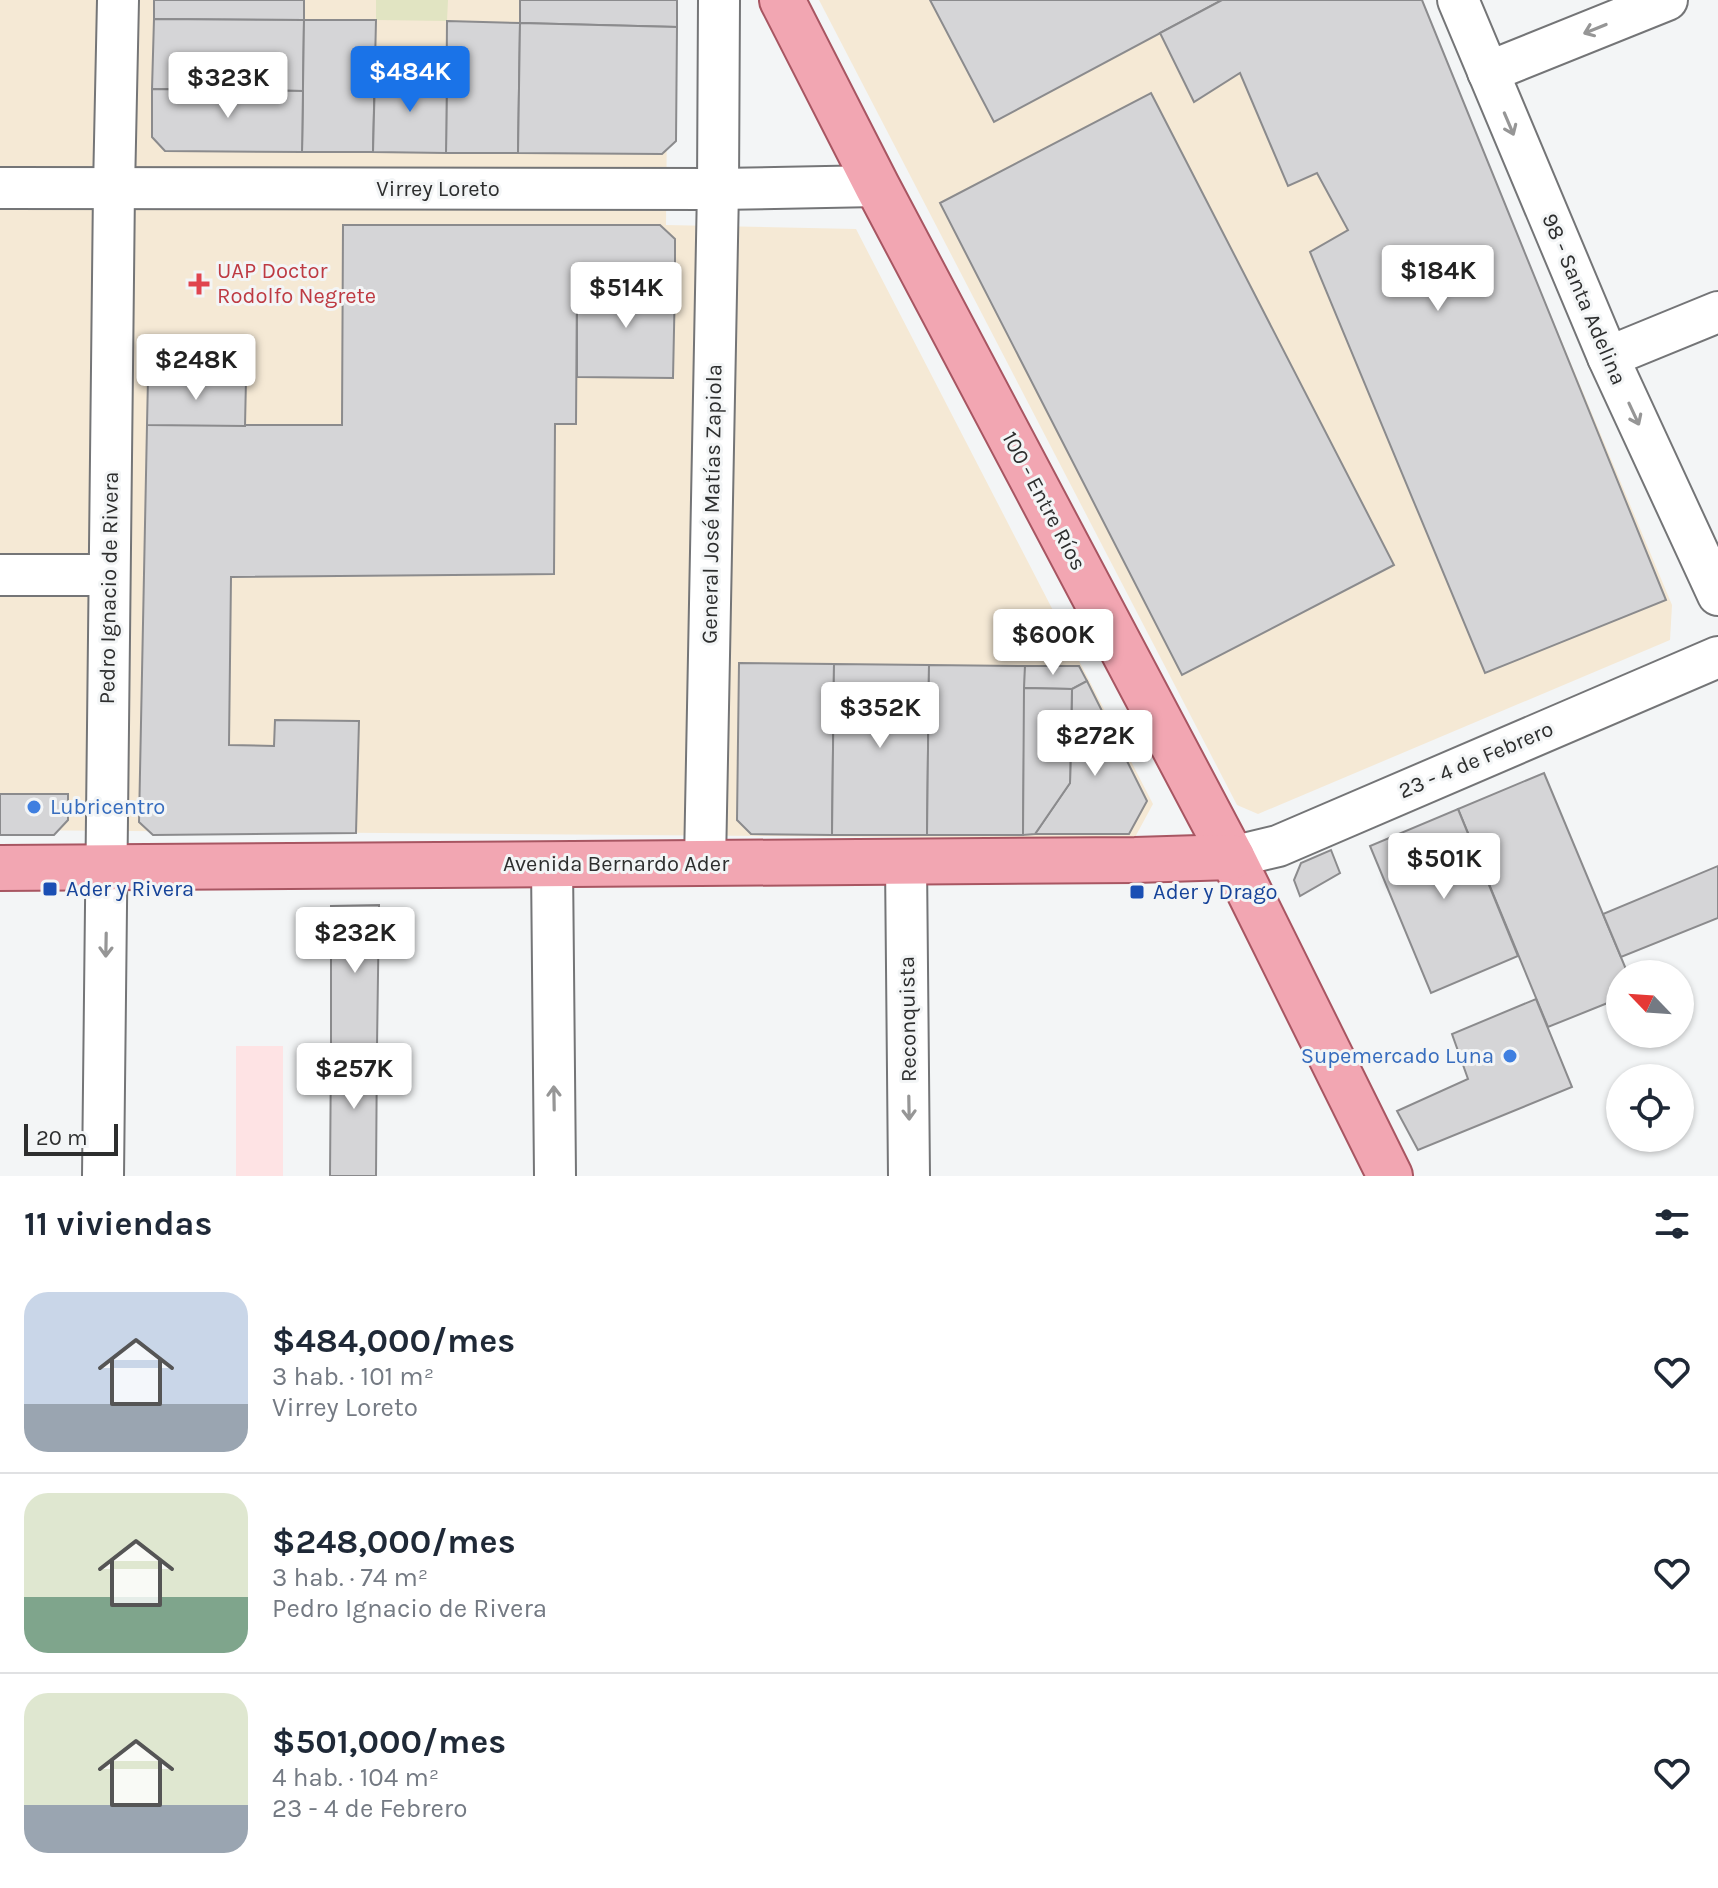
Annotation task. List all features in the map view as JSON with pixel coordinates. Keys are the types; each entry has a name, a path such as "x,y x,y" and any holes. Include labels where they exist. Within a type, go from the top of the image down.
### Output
{"main road":[{"name":"100 - Entre Ríos","path":"782,0 1232,857 1390,1176"},
{"name":"Avenida Bernardo Ader","path":"0,868 1232,857"}],"street":[{"name":"Pedro Ignacio de Rivera","path":"103,1176 118,0"},
{"name":"General José Matías Zapiola","path":"705,863 719,0"},
{"name":"98 - Santa Adelina","path":"1458,0 1608,357 1718,595"},
{"path":"1488,72 1667,0"},
{"name":"Virrey Loreto","path":"0,188 718,189 877,186"},
{"path":"1608,357 1718,312"},
{"path":"0,575 109,575"},
{"name":"23 - 4 de Febrero","path":"1232,857 1278,846 1718,657"},
{"name":"Reconquista","path":"906,862 909,1176"},
{"path":"552,864 555,1176"}],"shaded area":[{"path":"0,0 668,0 666,225 856,229 1153,804 1134,839 0,830"},
{"path":"819,0 1419,0 1672,605 1670,640 1258,814 1237,805"},
{"path":"236,1046 283,1046 283,1176 236,1176"}],"green space":[{"path":"376,0 448,0 447,21 376,20"}],"building":[{"path":"154,0 304,0 304,20 154,19"},
{"path":"520,0 677,0 677,27 520,23"},
{"path":"930,0 1222,0 994,122"},
{"path":"1222,0 1422,0 1666,600 1485,673 1310,252 1348,230 1317,173 1288,186 1240,73 1194,102 1160,33"},
{"path":"154,19 304,20 303,91 152,89"},
{"path":"304,20 376,20 373,152 302,152"},
{"path":"447,21 520,23 518,153 446,153"},
{"path":"520,23 677,27 676,141 662,154 518,153"},
{"path":"375,75 447,76 446,153 373,152"},
{"path":"152,89 303,91 302,152 165,151 152,137"},
{"path":"1151,93 1394,565 1182,675 940,203"},
{"path":"343,225 660,225 675,239 675,283 577,283 576,424 555,424 554,574 231,577 229,745 274,746 275,720 359,721 356,833 153,835 139,822 147,425 342,425"},
{"path":"577,283 675,283 673,378 577,377"},
{"path":"148,378 246,379 245,426 147,425"},
{"path":"739,663 834,664 832,835 751,834 737,820"},
{"path":"834,664 929,665 927,835 832,835"},
{"path":"929,665 1025,666 1023,835 927,835"},
{"path":"1025,666 1079,666 1087,681 1072,689 1024,688"},
{"path":"1087,681 1147,801 1129,834 1035,834 1070,783 1072,689"},
{"path":"1024,688 1072,689 1070,783 1035,834 1023,835"},
{"path":"1544,773 1622,960 1606,960 1606,1004 1548,1027 1458,809"},
{"name":"Lubricentro","path":"0,794 68,794 68,820 54,835 0,835"},
{"path":"1458,809 1518,956 1431,993 1370,846"},
{"path":"1331,850 1340,873 1300,896 1294,880 1301,863"},
{"path":"1718,866 1718,918 1621,957 1603,914"},
{"path":"379,905 377,1046 331,1046 331,906"},
{"name":"Supemercado Luna","path":"1536,999 1572,1087 1418,1150 1397,1111 1468,1079 1452,1034"},
{"path":"331,1046 377,1046 376,1176 330,1176"}],"place":[{"name":"UAP Doctor Rodolfo Negrete","path":"199,284"},
{"name":"Lubricentro","path":"34,807"},
{"name":"Ader y Rivera","path":"50,889"},
{"name":"Ader y Drago","path":"1137,892"},
{"name":"Supemercado Luna","path":"1510,1056"}]}
